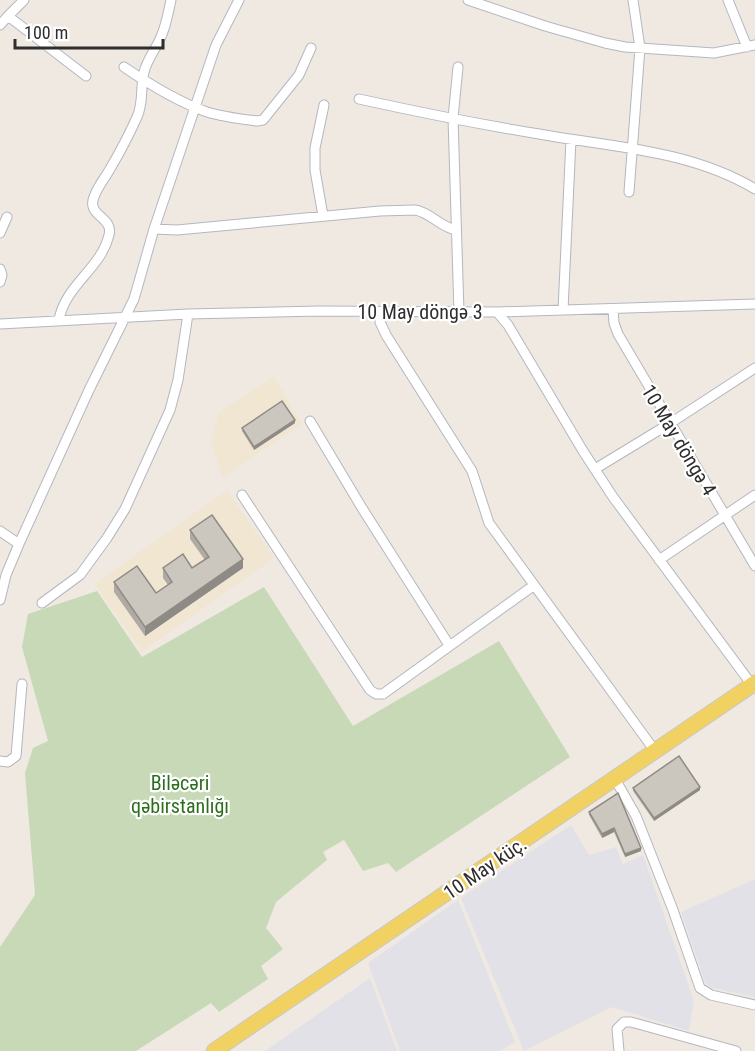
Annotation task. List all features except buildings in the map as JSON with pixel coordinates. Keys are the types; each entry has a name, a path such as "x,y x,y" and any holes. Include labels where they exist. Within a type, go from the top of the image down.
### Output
{"main road":[{"name":"10 May küç.","path":"214,1051 754,684"}],"street":[{"path":"0,25 24,0"},
{"path":"59,320 65,299 98,258 109,235 110,228 107,221 96,213 92,205 94,196 120,152 138,114 146,66 165,28 171,0"},
{"path":"0,600 19,544 89,390 127,315 216,45 239,0"},
{"path":"468,0 605,43 639,48 714,53 751,46 728,0"},
{"path":"629,192 639,48 633,0"},
{"path":"8,16 86,76"},
{"path":"124,67 143,80 195,107 226,116 257,121 263,120 299,75 311,48"},
{"path":"458,67 453,118 459,312"},
{"path":"359,99 571,140 633,148 718,171 735,177 755,189"},
{"path":"323,216 315,170 315,148 324,105"},
{"path":"563,310 571,140"},
{"path":"154,229 177,230 415,210 442,226 456,230"},
{"path":"0,233 7,217"},
{"path":"0,268 0,282"},
{"path":"496,312 755,304"},
{"name":"10 May döngə 4","path":"613,309 618,334 669,424 755,566"},
{"path":"381,312 380,322 386,335 472,471 489,523 655,751"},
{"name":"10 May döngə 3","path":"0,324 127,315 496,312 508,326 595,468 659,560 754,684"},
{"path":"42,603 80,575 125,509 170,410 178,380 188,314"},
{"path":"595,468 669,424 755,368"},
{"path":"310,421 449,645"},
{"path":"242,495 370,690 376,694 382,693 533,586"},
{"path":"659,560 755,495"},
{"path":"0,531 19,544"},
{"path":"0,761 8,762 16,756 22,684"},
{"path":"615,779 636,816 673,910 700,988 711,995 755,1005"},
{"path":"619,1051 617,1029 624,1022 736,1051"}],"shaded area":[{"path":"274,377 302,424 223,478 211,441 219,412"},
{"path":"227,490 274,558 142,652 95,584"},
{"path":"571,825 589,855 616,847 623,864 643,855 694,1001 689,1031 612,1007 524,1051 461,898"},
{"path":"755,879 755,997 709,987 705,982 681,912"},
{"path":"458,900 515,1042 500,1051 400,1051 368,963"},
{"path":"370,978 397,1051 265,1051"}],"green space":[{"name":"Biləcəri qəbirstanlığı","path":"264,587 353,726 499,641 570,757 396,872 388,863 363,871 344,840 323,852 327,860 276,902 266,928 283,949 261,966 268,979 219,1012 211,1003 136,1051 0,1051 0,947 35,895 25,773 33,748 48,741 22,647 28,614 97,591 142,657"}]}
